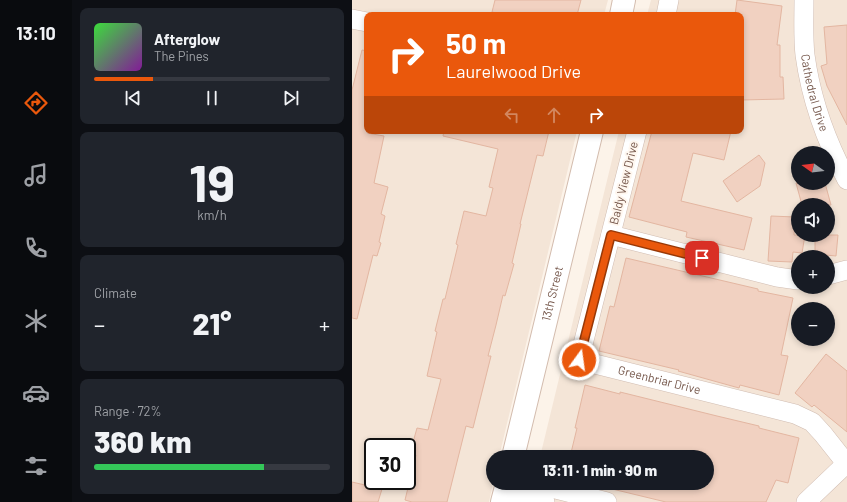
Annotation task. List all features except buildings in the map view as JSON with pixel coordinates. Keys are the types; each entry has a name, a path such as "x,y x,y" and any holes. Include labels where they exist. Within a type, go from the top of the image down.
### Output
{"street":[{"path":"622,12 624,0"},
{"path":"667,12 669,0"},
{"name":"Cathedral Drive","path":"804,0 805,55 814,100 826,137 847,180"},
{"path":"352,19 364,21"},
{"name":"13th Street","path":"515,450 591,134"},
{"name":"Baldy View Drive","path":"611,235 636,134"},
{"path":"611,235 791,279"},
{"name":"Greenbriar Drive","path":"611,235 579,360 795,414 812,422 847,463"},
{"path":"835,273 847,270"},
{"path":"806,502 847,463"},
{"path":"551,490 573,498 607,502"},
{"path":"504,492 545,502"}],"shaded area":[{"path":"352,0 608,0 605,12 364,12 364,134 576,134 501,450 486,450 486,490 492,490 489,502 352,502"},
{"path":"651,0 847,0 847,502 529,502 532,490 714,490 714,450 542,450 618,134 744,134 744,12 648,12"}],"route":[{"path":"579,360 611,235 702,258"}]}
